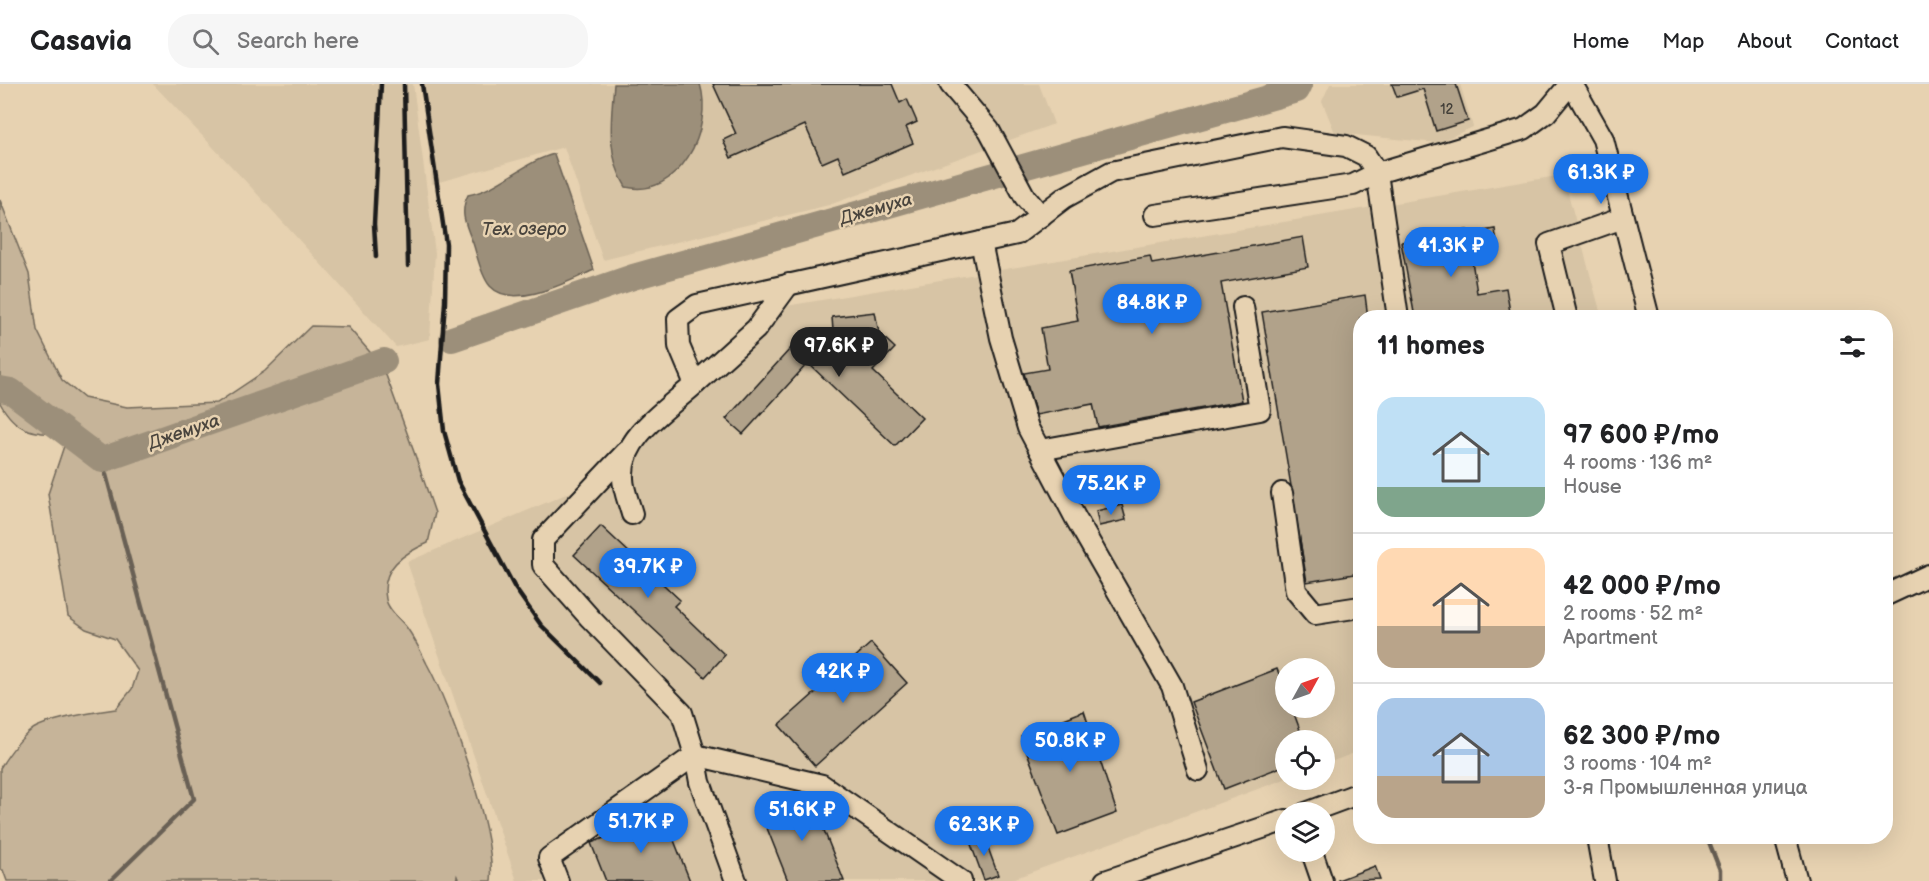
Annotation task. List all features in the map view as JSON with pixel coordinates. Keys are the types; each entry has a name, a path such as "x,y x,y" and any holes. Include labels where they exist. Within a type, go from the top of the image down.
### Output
{"street":[{"path":"950,84 989,130 1025,197 1041,216"},
{"path":"1155,215 1353,185 1377,173 1524,129 1546,113 1571,84 1603,139 1647,310"},
{"path":"695,384 678,346 678,319 697,305 1017,234 1064,198 1111,172 1282,137 1346,146 1366,156 1377,173 1397,310"},
{"path":"1565,310 1549,244 1623,218"},
{"path":"981,242 1001,338 1028,428 1075,517 1172,686 1198,770"},
{"path":"736,881 700,782 695,755 682,713 590,618 543,564 543,540 569,509 626,452 644,429 756,329 789,284"},
{"path":"1040,450 1260,410 1243,307"},
{"path":"626,452 623,477 632,514"},
{"path":"1282,493 1296,591 1315,614 1353,608"},
{"path":"1893,592 1929,575"},
{"path":"558,881 549,858 695,755 822,785 961,881"},
{"path":"1335,802 1353,796"},
{"path":"1105,881 1275,824"},
{"path":"1598,844 1605,881"},
{"path":"1787,844 1797,881"},
{"path":"1315,862 1322,881"}],"shaded area":[{"path":"153,84 413,84 435,253 430,339 396,347 250,186"},
{"path":"422,84 1039,84 1054,124 829,205 603,260 564,147 432,184"},
{"path":"1330,84 1460,84 1473,127 1437,143 1335,133 1322,101"},
{"path":"1563,175 1600,310 1353,310 1353,754 1335,760 1335,730 1275,730 1275,783 1007,881 517,881 407,562 578,489 630,456 786,306"},
{"path":"0,200 29,274 37,330 62,380 84,398 127,407 217,403 265,371 311,326 348,327 383,367 435,513 428,543 410,552 390,570 385,588 386,599 389,607 407,628 418,646 448,709 479,803 491,860 491,881 459,881 457,876 456,881 7,881 3,870 0,870 0,768 19,742 33,729 62,719 116,709 132,689 138,671 115,639 86,629 68,616 48,494 68,434 37,432 21,427 0,403"}],"water":[{"path":"614,84 700,84 703,102 702,121 697,140 688,157 676,172 662,182 645,188 626,187 620,175 615,163 611,137"},
{"name":"Тех. озеро","path":"554,154 594,270 541,292 512,296 500,293 490,286 482,271 464,219 465,201 468,195 491,187 532,163"}],"building":[{"path":"713,84 892,84 900,103 907,99 917,122 906,127 913,143 845,172 838,156 822,163 805,125 731,158 723,140 736,134"},
{"path":"1392,84 1456,84 1468,121 1436,131 1423,89 1397,97"},
{"path":"1495,229 1497,244 1470,248 1477,293 1506,288 1510,310 1414,310 1401,242 1467,230 1467,234"},
{"path":"1303,237 1308,267 1221,283 1242,401 1098,427 1093,404 1036,415 1024,373 1048,369 1041,328 1078,321 1069,271 1150,256 1152,264"},
{"path":"1365,295 1367,310 1353,310 1353,574 1307,582 1262,312"},
{"path":"875,312 879,333 895,348 873,371 922,418 895,446 808,363 743,434 726,419 801,337 822,356 834,344 832,317"},
{"path":"1122,505 1126,520 1099,526 1096,511"},
{"path":"601,526 680,600 674,606 725,655 705,677 574,555"},
{"path":"871,643 907,683 815,766 779,725"},
{"path":"1275,670 1275,718 1296,718 1300,730 1275,730 1275,769 1224,789 1191,702"},
{"path":"1084,711 1117,813 1058,835 1021,736"},
{"path":"810,795 844,881 788,881 761,813"},
{"path":"664,815 690,881 606,881 591,843"},
{"path":"983,834 998,875 984,880 969,839"},
{"path":"1375,866 1380,879 1338,880"}],"waterway":[{"name":"Джемуха","path":"452,339 633,277 1297,90 1300,84"},
{"name":"Джемуха","path":"0,389 11,391 102,460 384,361"},
{"path":"102,460 194,799 110,881"},
{"path":"1710,844 1720,870 1720,881"}],"railway":[{"path":"376,257 374,224 381,84"},
{"path":"404,84 408,266"},
{"path":"422,84 446,244 445,302 439,384 444,431 458,481 515,588 541,625 600,683"}]}
